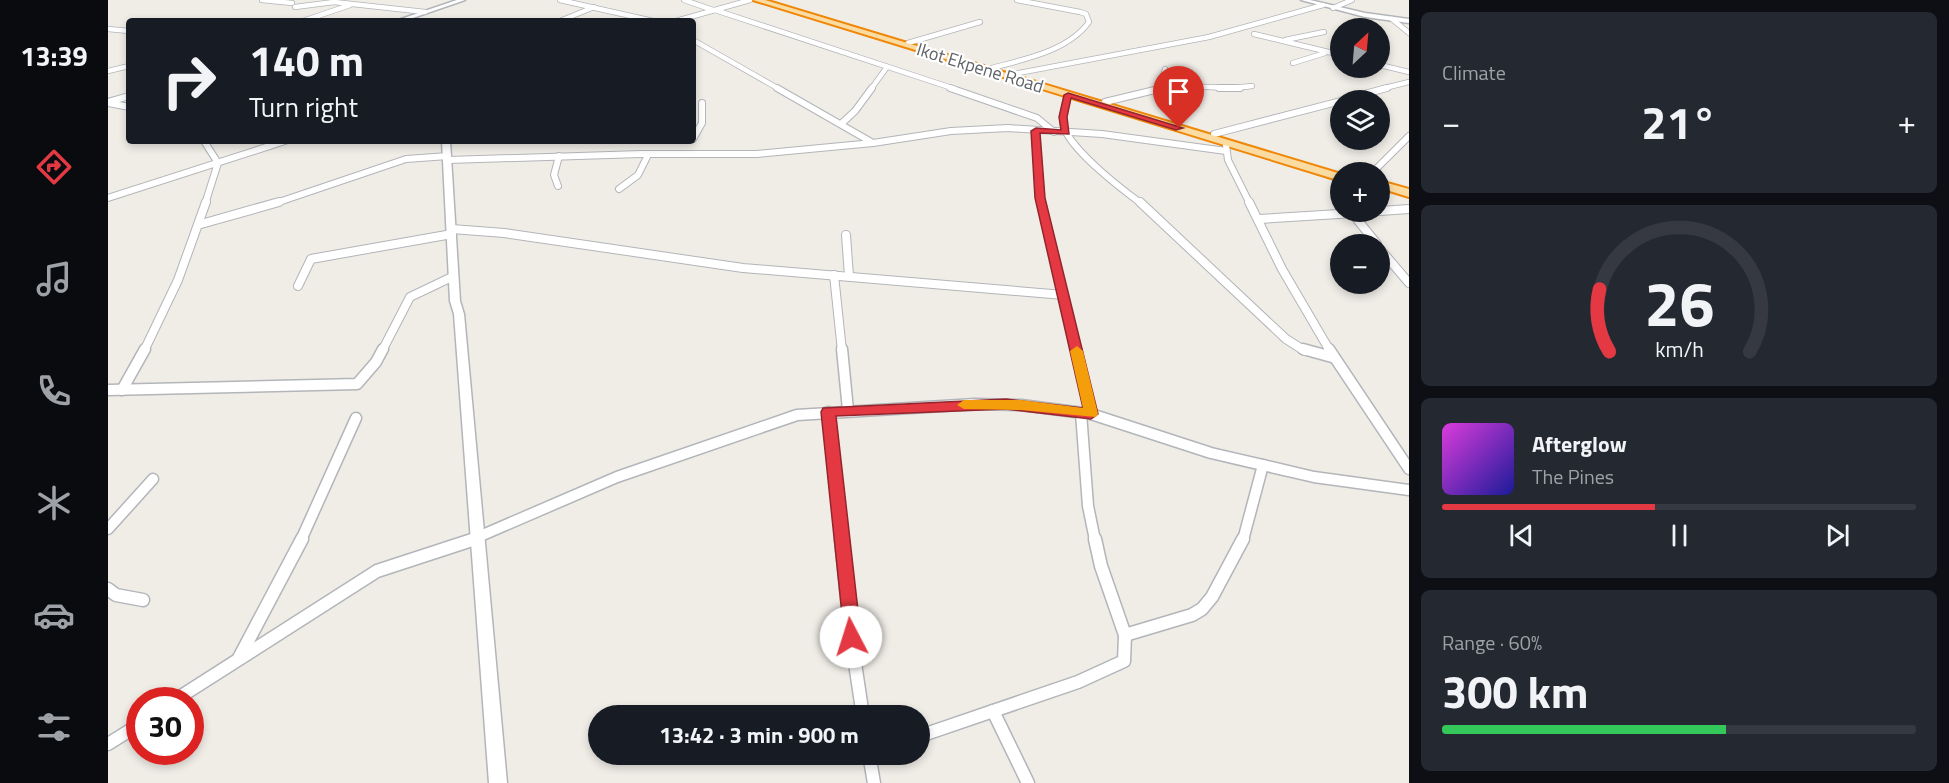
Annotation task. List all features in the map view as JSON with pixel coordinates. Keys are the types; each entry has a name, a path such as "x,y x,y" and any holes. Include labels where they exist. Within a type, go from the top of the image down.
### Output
{"highway":[{"name":"Ikot Ekpene Road","path":"757,0 1068,95 1226,147 1330,175"},
{"name":"Ikot Ekpene Road","path":"766,0 1330,168"},
{"path":"1390,187 1409,193"},
{"path":"1390,193 1409,198"}],"street":[{"path":"262,0 292,3 330,2 425,12"},
{"path":"311,18 363,0"},
{"path":"407,18 462,0"},
{"path":"560,0 640,18"},
{"path":"684,0 1020,111 1037,118 1054,132"},
{"path":"686,18 750,0"},
{"path":"992,68 1041,54 1081,34 1089,22 1086,14 1080,12 1017,0"},
{"path":"1304,0 1392,20 1409,21"},
{"path":"1333,8 1352,0"},
{"path":"292,3 300,18"},
{"path":"1013,74 1143,52 1278,20 1323,5"},
{"path":"567,18 594,7"},
{"path":"1392,20 1409,33"},
{"path":"908,43 980,22"},
{"path":"108,29 126,31"},
{"path":"1282,41 1324,32"},
{"path":"1254,34 1328,52"},
{"path":"696,42 873,143"},
{"path":"1293,63 1328,52"},
{"path":"108,71 126,67"},
{"path":"1390,67 1409,72"},
{"path":"841,124 855,111 887,68"},
{"path":"1161,88 1165,79 1165,69"},
{"path":"1380,90 1409,82"},
{"path":"1105,102 1175,85 1234,89 1252,87"},
{"path":"1068,95 1063,117 1066,132 1108,179 1153,212 1286,339 1309,353 1332,357"},
{"path":"108,102 126,97"},
{"path":"108,102 126,106"},
{"path":"696,133 702,123 702,103"},
{"path":"1214,134 1330,104"},
{"path":"201,224 290,199 406,159 680,156 873,143 968,129 1066,132 1226,147 1228,160 1282,269 1332,357 1409,469"},
{"path":"930,732 1078,682 1121,665 1125,650 1125,635 1101,566 1088,507 1086,413 1064,296 1040,198 1036,131"},
{"path":"1383,162 1409,136"},
{"path":"122,390 157,328 201,224 218,163 206,144"},
{"path":"108,198 276,144"},
{"path":"446,144 455,301 459,314 498,783"},
{"path":"680,156 689,144"},
{"path":"619,189 635,179 648,155"},
{"path":"558,186 554,175 560,156"},
{"path":"1390,210 1409,209"},
{"path":"1259,219 1330,214"},
{"path":"1359,222 1369,234"},
{"path":"298,286 311,259 452,231 504,233 743,268 1064,296"},
{"path":"846,235 849,276"},
{"path":"1390,261 1409,283"},
{"path":"834,275 848,410"},
{"path":"108,390 357,384 376,362 410,297 454,276"},
{"path":"195,687 377,571 431,551 477,538 617,477 797,415 848,410 1006,404 1086,413 1210,453 1314,477 1409,490"},
{"path":"828,412 851,637 861,705"},
{"path":"239,658 300,542 356,418"},
{"path":"1125,635 1192,615 1207,603 1242,542 1263,465"},
{"path":"108,529 153,479"},
{"path":"108,589 116,595 143,600"},
{"path":"993,711 1028,783"},
{"path":"108,744 126,733"},
{"path":"871,765 874,783"}],"slow traffic":[{"path":"964,405 1021,405 1091,414 1077,351"}],"route":[{"path":"851,637 828,412 1006,404 1091,414 1040,198 1036,131 1066,132 1063,117 1068,95 1179,128"}]}
